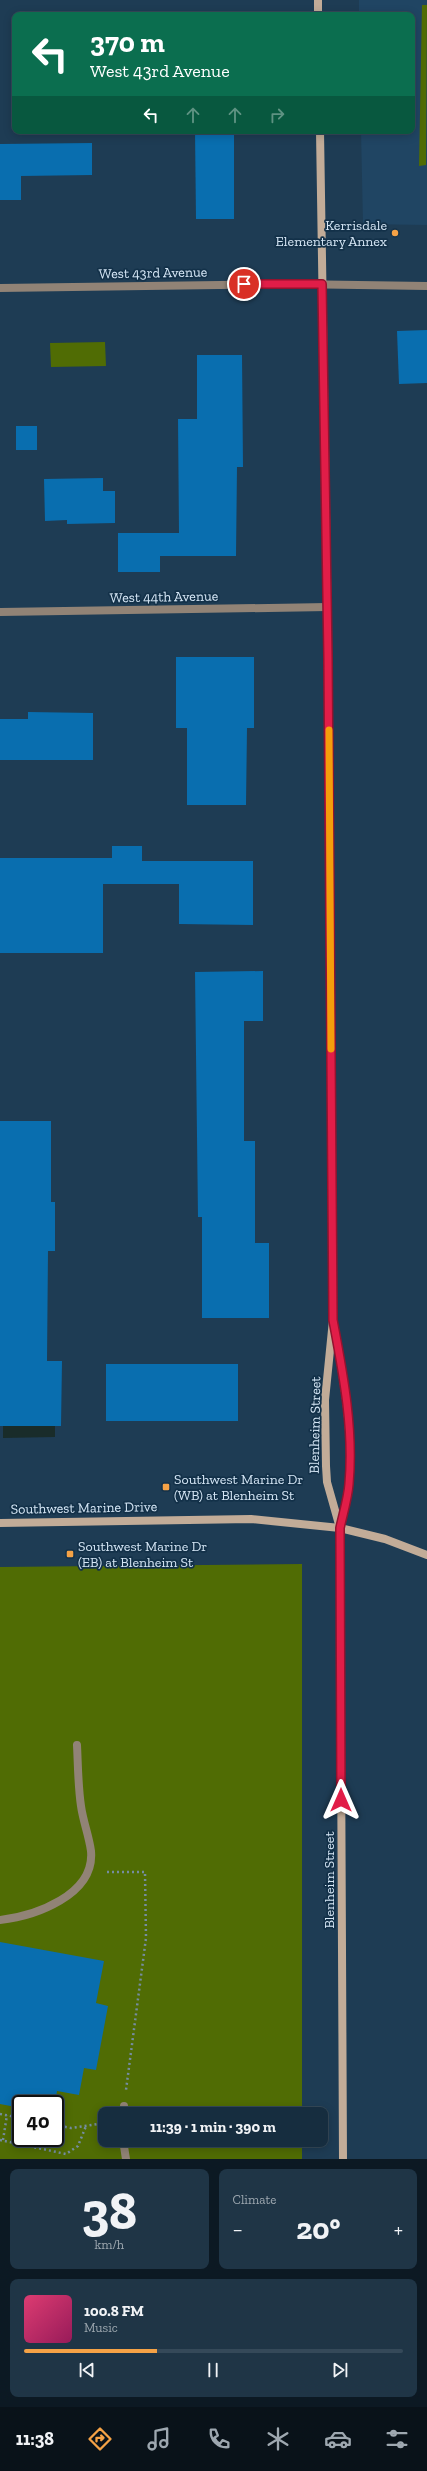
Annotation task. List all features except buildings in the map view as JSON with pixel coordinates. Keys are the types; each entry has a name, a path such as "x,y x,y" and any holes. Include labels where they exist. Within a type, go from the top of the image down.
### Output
{"street":[{"path":"318,0 318,12"},
{"name":"Blenheim Street","path":"320,134 328,607 333,1320 325,1400 327,1482 340,1528"},
{"name":"West 43rd Avenue","path":"0,288 322,284 427,286"},
{"name":"West 44th Avenue","path":"0,612 328,607"},
{"name":"Blenheim Street","path":"333,1320 345,1390 349,1444 349,1484 340,1528 342,2159"},
{"name":"Southwest Marine Drive","path":"0,1523 251,1519 340,1528 385,1539 427,1555"},
{"path":"0,1920 43,1910 65,1898 86,1876 91,1852 81,1806 77,1745"},
{"path":"124,2147 126,2159"}],"path":[{"path":"87,1871 145,1872 146,1938 124,2107"},
{"path":"0,2114 12,2116"},
{"path":"7,2115 2,2140 66,2154 78,2146 86,2126"},
{"path":"64,2127 71,2128 98,2124"}],"shaded area":[{"path":"359,0 427,0 427,225 363,224 361,134 415,134 415,12 359,12"},
{"path":"55,1408 55,1437 3,1438 3,1409"}],"green space":[{"path":"422,5 427,5 426,165 419,166"},
{"path":"105,342 106,366 51,367 50,343"},
{"path":"302,1564 302,2107 98,2107 98,2147 302,2147 302,2159 0,2159 0,1567"}],"slow traffic":[{"path":"329,730 331,1049"}],"place":[{"name":"Kerrisdale Elementary Annex","path":"395,233"},
{"name":"Southwest Marine Dr (WB) at Blenheim St","path":"166,1487"},
{"name":"Southwest Marine Dr (EB) at Blenheim St","path":"70,1554"}],"route":[{"path":"244,284 322,284 328,657 333,1320 345,1390 349,1444 349,1484 340,1528 341,1800"}]}
